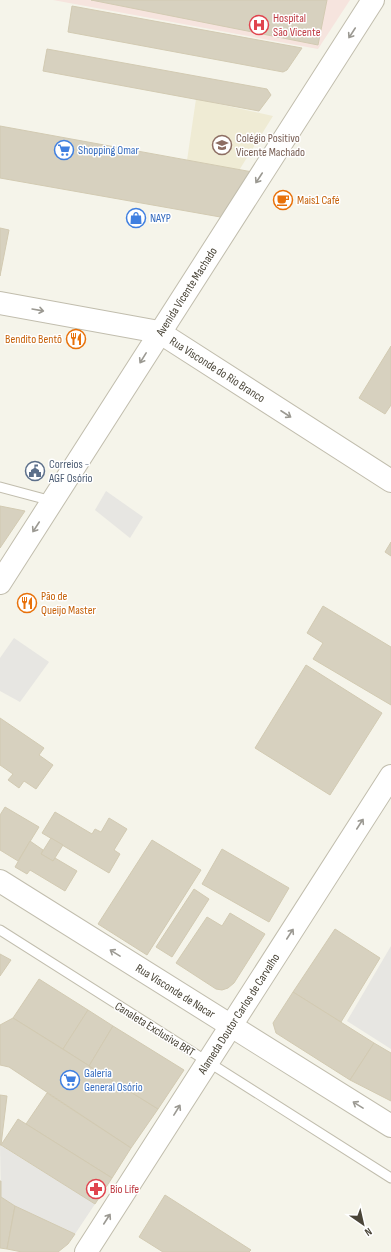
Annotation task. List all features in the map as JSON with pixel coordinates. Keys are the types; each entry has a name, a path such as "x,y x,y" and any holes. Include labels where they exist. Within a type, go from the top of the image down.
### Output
{"street":[{"name":"Avenida Vicente Machado","path":"0,583 159,332 373,0"},
{"name":"Rua Visconde do Rio Branco","path":"0,303 159,332 391,481"},
{"name":"Alameda Doutor Carlos de Carvalho","path":"86,1252 391,776"},
{"name":"Rua Visconde de Nacar","path":"0,881 391,1126"}],"lane":[{"path":"0,488 52,501"},
{"name":"Canaleta Exclusiva BRT","path":"0,930 391,1178"}],"shaded area":[{"name":"Hospital São Vicente","path":"53,0 350,0 318,49"},
{"name":"Colégio Positivo Vicente Machado","path":"196,99 273,116 233,180 185,174"},
{"path":"106,491 143,517 130,538 95,510"},
{"path":"14,638 49,662 20,702 0,691 0,658"},
{"path":"391,946 391,1049 347,1021"},
{"path":"0,1145 95,1204 75,1234 15,1206 1,1197"}],"building":[{"name":"Hospital São Vicente","path":"91,0 327,0 318,45"},
{"path":"72,6 302,48 287,70 283,72 68,32"},
{"path":"47,49 267,89 271,95 259,111 43,71"},
{"name":"Shopping Omar","path":"0,126 258,173 226,218 0,178"},
{"path":"0,228 9,230 0,276"},
{"path":"391,346 391,405 385,414 359,398"},
{"path":"0,506 25,511 0,548"},
{"path":"391,542 391,556 385,552"},
{"path":"323,606 391,647 391,705 313,659 323,643 307,633"},
{"path":"306,665 382,713 330,795 255,748"},
{"path":"0,718 44,748 39,755 53,765 36,789 24,781 19,788 8,780 13,774 0,765"},
{"path":"5,807 39,827 18,861 0,850 0,815"},
{"path":"55,812 92,834 95,829 101,832 109,818 127,829 114,850 120,854 109,873 42,833"},
{"path":"51,838 63,845 53,861 41,854"},
{"path":"152,840 201,870 147,955 98,924"},
{"path":"30,841 43,850 41,854 53,861 55,858 77,871 65,891 30,870 27,874 15,867"},
{"path":"222,849 289,888 269,922 202,884"},
{"path":"194,889 209,899 172,957 156,947"},
{"path":"230,913 265,934 234,983 228,988 222,990 216,989 176,963 207,917 222,926"},
{"path":"335,929 380,958 341,1022 293,992"},
{"path":"0,954 11,960 0,976"},
{"path":"39,979 88,1010 63,1049 13,1018"},
{"path":"293,992 374,1043 350,1080 276,1033 273,1023"},
{"path":"88,1010 113,1026 89,1066 63,1049"},
{"name":"Galeria General Osório","path":"13,1018 158,1109 131,1148 9,1067 0,1065 0,1025"},
{"path":"113,1026 184,1070 158,1109 89,1066"},
{"path":"374,1043 391,1053 391,1101 350,1080"},
{"path":"47,1093 131,1148 112,1178 26,1124"},
{"path":"0,1095 7,1096 1,1145 0,1145"},
{"path":"18,1119 112,1178 95,1204 1,1145"},
{"path":"0,1181 1,1197 15,1206 7,1249 0,1248"},
{"path":"165,1195 251,1250 249,1252 163,1252 139,1237"},
{"path":"15,1206 75,1234 68,1244 58,1252 22,1252 7,1249"}],"place":[{"name":"Hospital São Vicente","path":"259,25"},
{"name":"Colégio Positivo Vicente Machado","path":"222,145"},
{"name":"Shopping Omar","path":"64,150"},
{"name":"Mais1 Café","path":"283,200"},
{"name":"NAYP","path":"136,218"},
{"name":"Bendito Bentô","path":"76,339"},
{"name":"Correios - AGF Osório","path":"35,471"},
{"name":"Pão de Queijo Master","path":"27,603"},
{"name":"Galeria General Osório","path":"70,1080"},
{"name":"Bio Life","path":"96,1189"}]}
